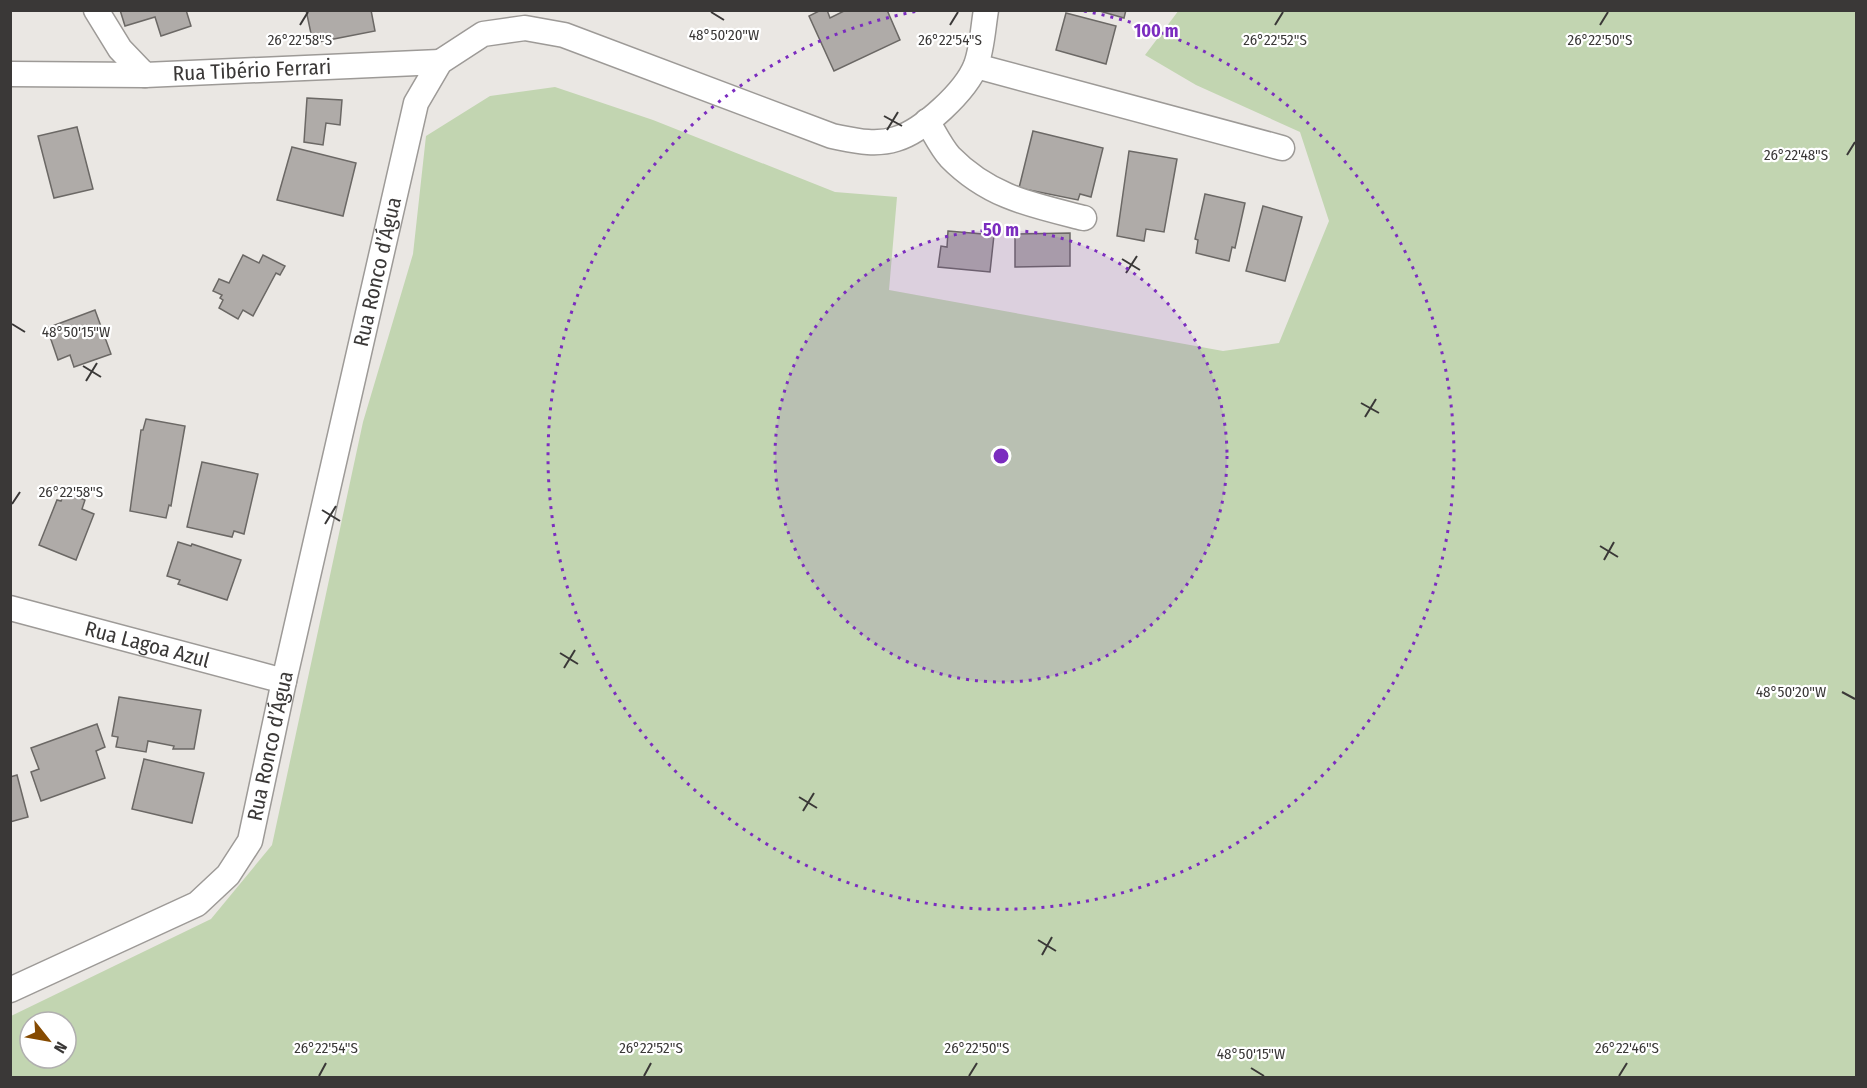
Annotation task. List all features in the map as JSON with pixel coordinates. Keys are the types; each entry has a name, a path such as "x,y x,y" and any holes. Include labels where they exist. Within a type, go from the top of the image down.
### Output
{"street":[{"name":"Rua Tibério Ferrari","path":"96,10 120,49 145,75 440,62"},
{"name":"Rua Ronco d’Água","path":"10,990 197,904 228,875 250,841 284,681 416,103 440,62 483,34 525,28 564,35 832,136 867,143 897,139 927,121 953,98 976,66 986,10"},
{"path":"976,66 1282,148"},
{"path":"10,74 145,75"},
{"path":"927,121 948,155 980,183 1010,199 1084,218"},
{"name":"Rua Lagoa Azul","path":"10,608 284,681"}],"green space":[{"path":"1179,10 1856,11 1856,1077 11,1077 11,1016 18,1013 18,1070 78,1070 78,1010 23,1010 211,919 272,845 363,422 413,254 426,136 490,96 555,87 653,120 835,192 897,197 889,290 1223,351 1279,343 1329,221 1300,132 1196,85 1145,55"}],"building":[{"path":"120,10 186,10 191,26 161,36 155,17 125,26"},
{"path":"306,10 371,10 375,31 313,43"},
{"path":"821,10 827,10 830,18 846,10 887,10 900,40 834,71 809,16"},
{"path":"1096,10 1126,10 1124,18"},
{"path":"1066,13 1116,26 1106,64 1056,50"},
{"path":"307,98 342,100 340,125 326,123 323,145 304,142"},
{"path":"77,127 93,189 54,198 38,136"},
{"path":"1033,131 1103,148 1091,197 1080,194 1078,200 1019,188"},
{"path":"292,147 356,163 343,216 277,200"},
{"path":"1129,151 1177,159 1164,232 1146,229 1144,241 1117,236"},
{"path":"1205,194 1245,203 1235,248 1232,247 1229,261 1196,253 1198,240 1195,239"},
{"path":"1263,206 1302,217 1285,281 1246,271"},
{"path":"948,231 994,235 990,272 938,267 941,246 947,247"},
{"path":"1070,233 1070,266 1015,267 1015,234"},
{"path":"243,255 259,263 263,255 285,266 280,275 276,273 253,316 243,310 238,319 219,308 223,300 220,298 222,295 213,291 219,279 229,283"},
{"path":"95,310 111,354 74,367 70,355 58,360 47,328"},
{"path":"146,419 185,426 171,506 169,505 166,518 130,511 141,430 143,430"},
{"path":"202,462 258,474 244,534 234,531 232,537 187,527"},
{"path":"65,492 85,500 82,509 94,514 76,560 39,545 57,500 61,501"},
{"path":"178,542 191,546 192,544 241,560 227,600 178,584 180,580 167,576"},
{"path":"119,697 201,710 194,749 173,749 174,746 148,741 146,752 116,747 118,737 112,736"},
{"path":"97,724 105,747 96,751 105,778 41,801 31,772 39,769 31,748"},
{"path":"144,759 204,773 192,823 132,809"},
{"path":"17,775 28,817 10,822 10,777"}]}
